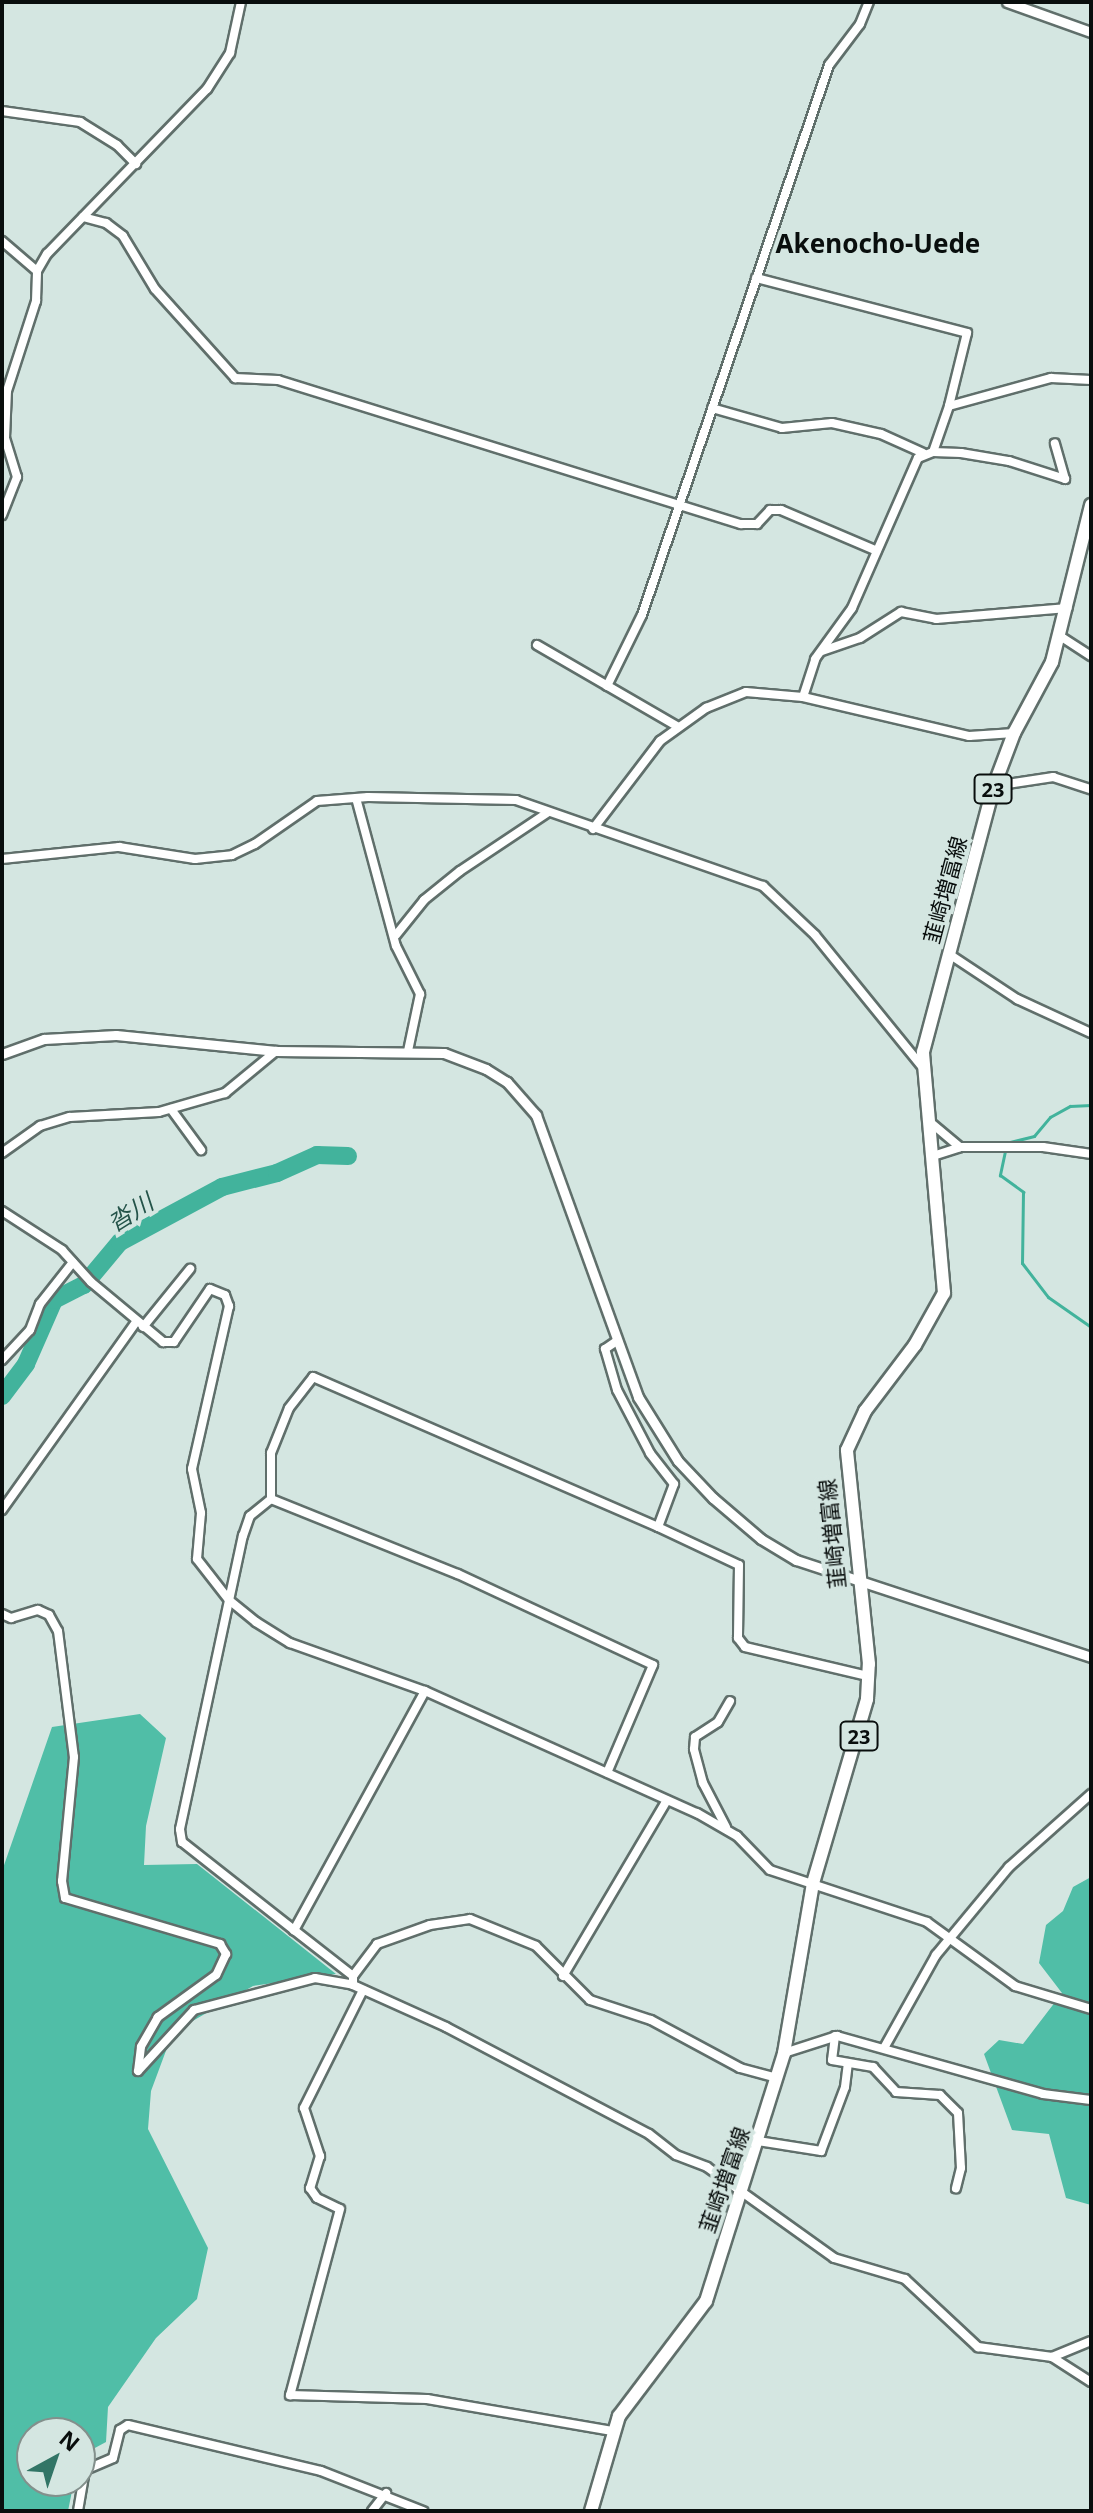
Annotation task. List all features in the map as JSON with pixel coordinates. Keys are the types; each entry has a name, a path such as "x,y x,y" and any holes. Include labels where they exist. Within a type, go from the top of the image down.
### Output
{"main road":[{"name":"韮崎増富線","path":"591,2511 612,2431 706,2301 784,2053 813,1883 858,1741 868,1676 847,1450 865,1411 938,1310 944,1293 924,1069 930,1019 994,786 1014,733 1041,690 1060,636 1091,505"}],"street":[{"path":"2,515 17,477 3,438 7,391 36,301 37,271 223,67 235,40 241,2"},
{"path":"607,686 631,643 829,65 860,24 869,2"},
{"path":"1007,2 1091,32"},
{"path":"2,111 80,122 117,145 136,164"},
{"path":"83,217 106,223 123,236 155,289 235,378 278,380 750,526 770,510 781,510 877,551"},
{"path":"2,241 37,271"},
{"path":"756,278 967,333 949,406 933,452"},
{"path":"949,406 1051,378 1091,380"},
{"path":"712,408 782,428 844,425 881,434 923,453 1009,461 1065,479 1055,443"},
{"path":"803,697 821,651 852,608 923,453"},
{"path":"821,651 860,638 901,612 936,619 1068,608"},
{"path":"1060,636 1091,656"},
{"path":"537,645 677,726"},
{"path":"593,829 639,764 677,726 746,692 803,697 969,736 1014,733"},
{"path":"994,786 1053,777 1091,789"},
{"path":"2,859 90,847 195,859 232,855 317,801 356,798 516,800 763,886 815,935 924,1069"},
{"path":"356,798 401,957 420,994 408,1051"},
{"path":"396,935 424,900 460,871 547,813"},
{"path":"949,954 1017,999 1091,1033"},
{"path":"2,1054 76,1035 276,1051 444,1053 486,1069 507,1082 536,1115 617,1341 652,1425 713,1498 778,1550 857,1583 1091,1657"},
{"path":"2,1153 40,1126 70,1117 171,1109 225,1093 276,1051"},
{"path":"171,1109 201,1150"},
{"path":"930,1122 960,1147"},
{"path":"933,1156 960,1147 1043,1147 1091,1154"},
{"path":"2,1211 73,1262 88,1279 163,1342 174,1342 210,1289 228,1299 192,1469 201,1513 197,1559 229,1600 290,1643 425,1691 667,1800 726,1828 770,1870 927,1922 1015,1986 1091,2009"},
{"path":"2,1360 30,1330 40,1304 73,1262"},
{"path":"2,1510 140,1325 190,1269"},
{"path":"617,1341 605,1349 617,1390 650,1453 674,1484 658,1527"},
{"path":"868,1676 745,1647 738,1638 739,1565 313,1377 277,1430 271,1499 250,1516 180,1829 182,1842 294,1930 363,1990 446,2027 649,2134 740,2192 834,2258 905,2279 978,2347 1052,2357 1091,2382"},
{"path":"271,1499 458,1574 653,1665 607,1773"},
{"path":"2,1614 11,1618 38,1610 49,1615 58,1631 74,1757 62,1881 65,1898 220,1944 226,1954 216,1975 158,2017 141,2047 138,2071 194,2010 315,1978 353,1981"},
{"path":"294,1930 425,1691"},
{"path":"726,1828 703,1783 694,1749 695,1737 718,1722 730,1701"},
{"path":"884,2048 910,1993 950,1938 1009,1867 1091,1794"},
{"path":"563,1976 667,1800"},
{"path":"353,1981 377,1944 459,1919 536,1946 590,2000 651,2020 740,2068 777,2078"},
{"path":"363,1990 304,2108 320,2156 310,2188 317,2198 340,2209 290,2395 427,2399 612,2431"},
{"path":"835,2036 832,2060 873,2067 896,2092 940,2095 958,2113 961,2168 956,2188"},
{"path":"784,2053 835,2036 1043,2094 1091,2100"},
{"path":"758,2141 821,2151 845,2087 848,2063"},
{"path":"1052,2357 1091,2341"},
{"path":"78,2511 85,2470 113,2458 120,2430 128,2425 253,2452 386,2493 423,2511"},
{"path":"372,2511 386,2493"}],"green space":[{"path":"140,1714 166,1738 146,1826 144,1865 197,1864 336,1974 253,1986 184,2026 167,2048 151,2091 148,2129 208,2248 197,2299 156,2338 108,2407 106,2442 96,2447 96,2417 16,2417 16,2497 71,2497 68,2511 2,2511 2,1871 52,1727"},
{"path":"1091,1877 1091,2205 1066,2198 1049,2134 1012,2130 984,2054 999,2040 1023,2044 1062,1993 1039,1963 1046,1925 1063,1911 1073,1887"}],"waterway":[{"path":"1006,1143 1034,1136 1050,1117 1070,1106 1091,1105"},
{"path":"1005,1151 1000,1175 1023,1192 1022,1263 1048,1297 1091,1327"},
{"name":"沓川","path":"2,1396 26,1364 54,1300 84,1285 120,1242 222,1187 277,1173 317,1155 348,1156"}],"district":[{"name":"Akenocho-Uede","path":"878,244"}]}
